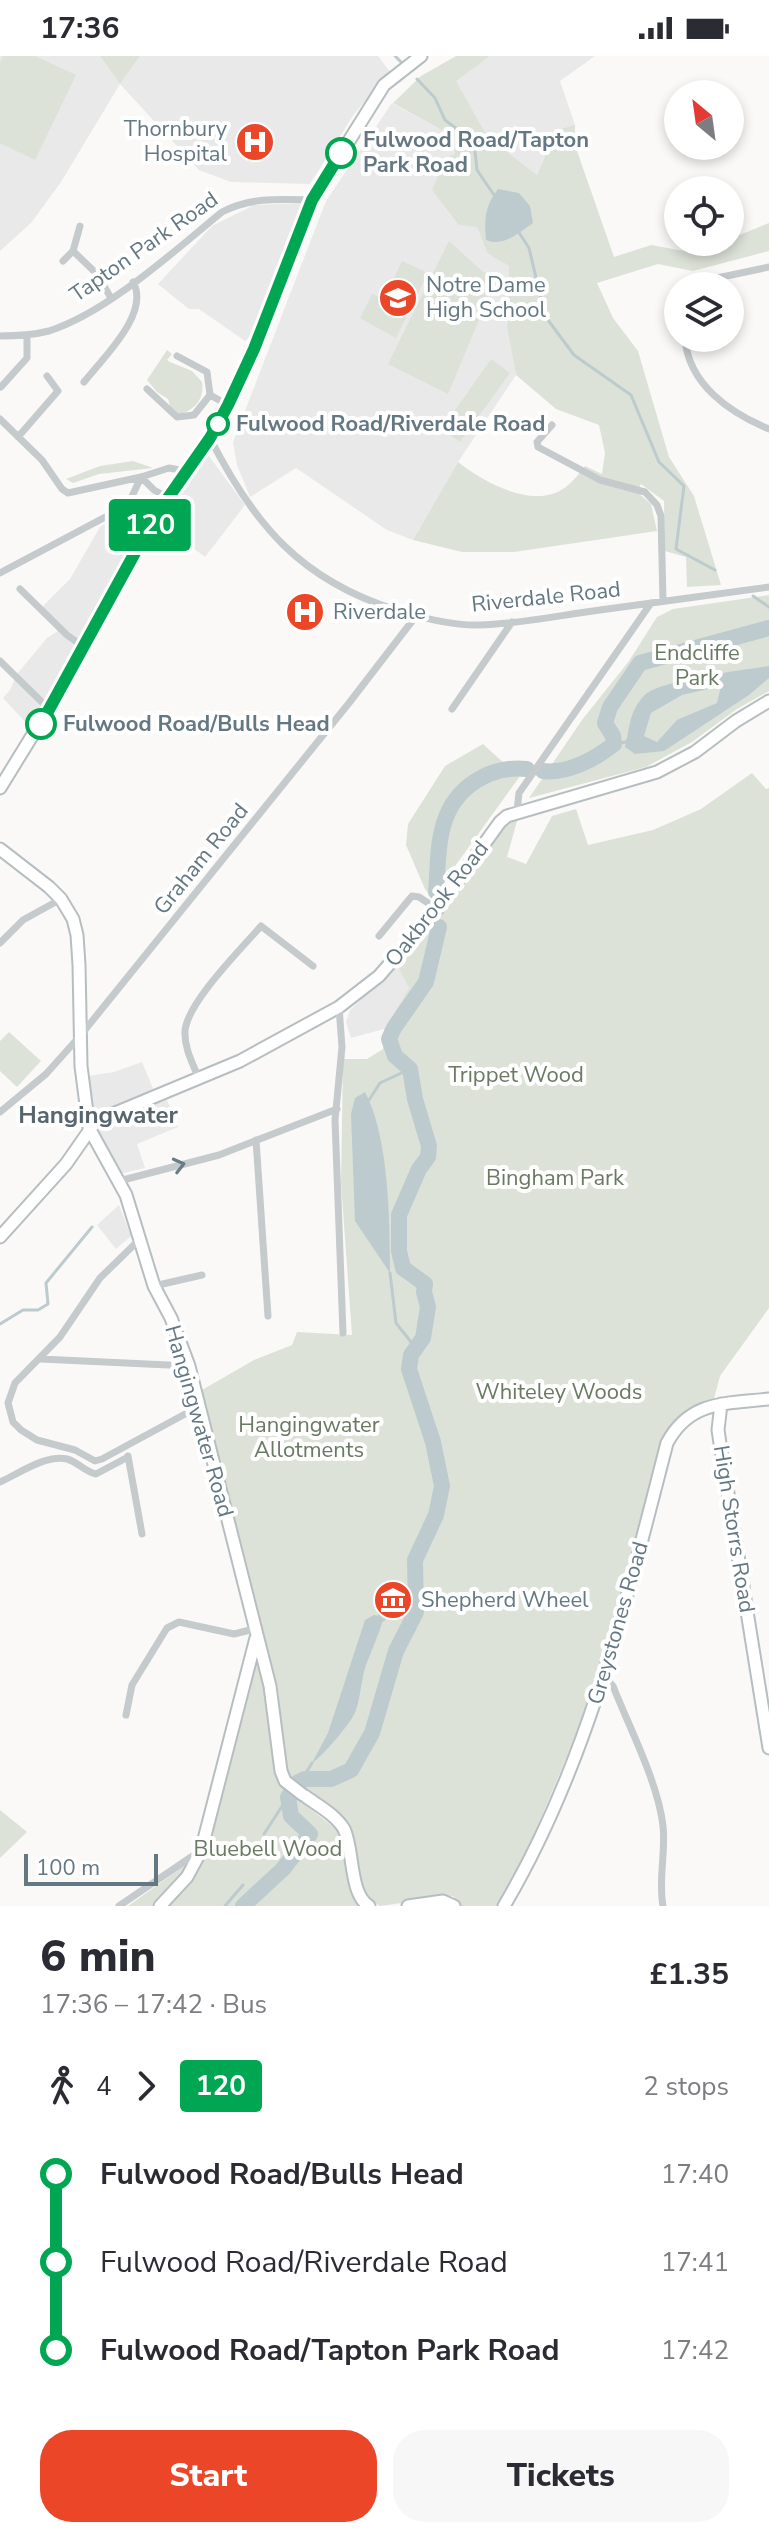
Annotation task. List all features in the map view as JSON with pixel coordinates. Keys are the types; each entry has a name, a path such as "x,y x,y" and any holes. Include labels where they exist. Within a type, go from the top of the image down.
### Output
{"street":[{"path":"0,788 50,710 167,497 210,438 228,405 254,349 312,200 384,85 421,56"},
{"name":"Tapton Park Road","path":"1,334 27,335 62,326 111,298 222,212 239,203 271,199 312,200"},
{"path":"63,261 73,251 80,226"},
{"path":"73,251 97,274 111,298"},
{"path":"744,272 769,267"},
{"path":"84,382 127,329 138,298 133,282"},
{"path":"1,387 27,358 27,335"},
{"path":"689,352 694,367 724,407 769,429"},
{"path":"147,389 177,417 194,415 210,395 207,372 177,356"},
{"path":"18,437 58,391 47,376"},
{"path":"210,395 228,405"},
{"path":"0,419 42,460 68,493 169,468 185,471"},
{"path":"552,425 537,442 538,447 600,480 645,492 657,505 661,516 663,601"},
{"name":"Riverdale Road","path":"210,438 245,501 296,557 338,587 416,616 478,625 769,587"},
{"path":"141,477 167,497"},
{"path":"0,573 128,505 141,477"},
{"path":"20,589 67,635 85,648"},
{"name":"Oakbrook Road","path":"89,1128 103,1117 240,1061 339,1007 379,976 437,909 500,822 517,811 519,793 651,603"},
{"name":"Graham Road","path":"0,1112 46,1074 80,1036 416,616"},
{"path":"452,709 512,622"},
{"path":"0,661 50,710"},
{"path":"517,811 657,772 695,752 769,701"},
{"name":"Hangingwater Road","path":"0,849 61,899 73,919 77,935 84,1102 89,1128 119,1181 141,1238 154,1286 171,1318 189,1366 270,1686 285,1781 342,1825 358,1893 369,1906"},
{"path":"379,936 412,896 437,909"},
{"path":"0,943 23,920 61,899"},
{"path":"199,1079 186,1046 188,1018 215,980 261,926 313,966"},
{"path":"339,1007 342,1047 335,1120 343,1333"},
{"path":"119,1181 219,1155 337,1109"},
{"path":"0,1237 72,1156 89,1128"},
{"path":"256,1140 268,1316"},
{"path":"141,1238 100,1278 60,1337 20,1378 10,1393 9,1412 13,1422 37,1440 75,1450 95,1461 198,1407"},
{"path":"154,1286 202,1275"},
{"path":"41,1359 189,1366"},
{"name":"Greystones Road","path":"504,1906 540,1841 594,1706 667,1443 673,1431 702,1407 769,1399"},
{"name":"High Storrs Road","path":"721,1404 718,1430 769,1748"},
{"path":"127,1446 142,1534"},
{"path":"0,1482 54,1459 69,1459 96,1474 128,1457"},
{"path":"126,1715 132,1685 167,1628 179,1622 234,1634 255,1633 201,1851 187,1877 160,1906"},
{"path":"604,1676 613,1686 657,1797 663,1829 663,1906"},
{"path":"119,1906 201,1851"},
{"path":"408,1906 443,1901 454,1906"}],"shaded area":[{"path":"0,56 100,56 120,84 61,182 31,223 0,251"},
{"name":"Thornbury Hospital","path":"140,56 378,56 390,72 354,114 310,184 231,182 199,170 120,84"},
{"path":"490,56 595,56 560,81 575,125 556,130 537,175 487,136 455,80"},
{"name":"Notre Dame High School","path":"392,103 454,137 455,154 488,254 509,266 507,328 516,375 458,462 413,540 387,530 296,468 250,497 237,465 233,442 326,201"},
{"path":"498,189 519,193 530,206 533,223 511,238 492,242 486,240 485,219 490,201"},
{"path":"306,203 258,330 245,341 199,309 189,309 158,284 212,226 254,205"},
{"path":"206,452 245,505 205,557 158,520"},
{"path":"152,494 159,499 129,551 85,642 29,726 3,698 17,674 47,638 58,631 40,609 70,579 100,527"},
{"path":"769,666 769,678 749,695 664,751 635,754 625,747 635,708 652,690 722,673","holes":["721,686 717,703 677,720 657,742 644,736 651,713 682,695"]},
{"path":"397,965 409,988 384,1029 351,1038 346,1022 350,1010"},
{"path":"142,1062 157,1098 165,1095 178,1127 137,1144 145,1168 118,1174 97,1129 88,1076 114,1072"},
{"path":"365,1092 373,1110 383,1155 390,1273 355,1221 351,1114 355,1098"},
{"path":"119,1205 131,1236 116,1249 97,1225"},
{"path":"374,1615 384,1617 366,1665 356,1710 337,1738 312,1763 328,1733 365,1620"}],"green space":[{"path":"3,56 35,56 76,75 35,160 0,143 0,62"},
{"path":"100,56 140,56 120,84"},
{"path":"456,56 490,56 456,81 487,136 537,175 556,130 575,125 575,145 614,257 651,245 664,247 664,256 744,256 744,233 769,223 769,251 693,271 658,264 597,283 613,318 638,351 669,457 694,496 721,585 687,587 686,557 665,551 664,501 641,484 637,492 651,504 657,531 514,552 462,552 413,540 458,462 494,485 523,495 537,496 563,489 585,466 602,474 605,453 599,425 556,409 516,375 507,328 509,266 488,254 477,227 459,225 432,190 446,158 455,154 454,137 393,103 421,76"},
{"path":"449,241 483,272 491,274 494,284 448,394 388,364"},
{"path":"402,261 428,273 396,338 360,318 372,294 384,299"},
{"path":"167,350 172,354 167,360 192,371 202,382 202,394 197,404 177,414 171,409 168,399 147,380"},
{"path":"491,359 510,373 460,442 442,429"},
{"path":"133,461 153,468 99,474 73,483 66,479 100,466"},
{"name":"Endcliffe Park","path":"769,595 769,691 737,709 692,742 646,767 529,798 582,720 629,661 657,617 673,609"},
{"path":"483,744 506,765 528,765 432,898 406,845 408,824 445,766"},
{"name":"Bingham Park","path":"752,773 766,789 769,788 769,1308 720,1376 714,1399 680,1418 659,1450 588,1707 527,1851 497,1906 461,1906 453,1896 380,1906 364,1896 348,1823 297,1784 286,1770 278,1689 202,1390 254,1360 292,1345 297,1332 352,1335 341,1183 343,1059 367,1059 383,1049 384,1029 409,988 397,965 507,816 519,814 507,857 526,864 552,816 576,809 588,845 653,830 701,809"},
{"path":"9,1032 41,1061 17,1087 0,1071 0,1041"},
{"name":"Bluebell Wood","path":"258,1657 266,1691 278,1780 335,1828 342,1838 354,1897 360,1906 165,1906 196,1872 211,1839"},
{"path":"0,1810 27,1832 0,1858"},
{"path":"187,1864 189,1867 155,1906 128,1906"}],"waterway":[{"path":"395,56 401,62"},
{"path":"417,79 435,98 445,120 474,142 477,170 494,195"},
{"path":"518,231 529,248 545,316 574,355 631,395 659,462 684,486 676,549 715,570"},
{"path":"753,596 769,607"},
{"path":"543,771 562,770 581,764 614,744 605,723 610,707 640,663 769,628"},
{"path":"614,744 628,739"},
{"path":"436,892 442,831 456,799 487,775 527,769"},
{"path":"243,1906 283,1869 310,1834 291,1816 288,1797 297,1783 305,1779 331,1779 351,1770 372,1733 396,1651 416,1612 415,1560 436,1515 442,1486 433,1442 409,1369 411,1355 423,1338 428,1307 425,1284 403,1268 399,1251 399,1215 419,1169 428,1157 429,1146 410,1069 395,1056 389,1039 426,982 439,927"},
{"path":"369,1100 380,1083 410,1069"},
{"path":"0,1324 23,1310 38,1310 48,1304 46,1283 92,1227"},
{"path":"390,1273 396,1323 415,1347"},
{"path":"382,1617 388,1599"},
{"path":"301,1781 312,1763"},
{"path":"301,1790 304,1785 317,1780"},
{"path":"291,1807 297,1796"},
{"path":"264,1834 288,1797"},
{"path":"225,1906 243,1885"}],"bus line":[{"name":"120","path":"41,724 154,518 210,438 228,405 254,349 312,200 341,153"}],"place":[{"name":"Thornbury Hospital","path":"255,142"},
{"name":"Fulwood Road/Tapton Park Road","path":"341,153"},
{"name":"Notre Dame High School","path":"398,298"},
{"name":"Fulwood Road/Riverdale Road","path":"218,424"},
{"name":"Riverdale","path":"305,612"},
{"name":"Fulwood Road/Bulls Head","path":"41,724"},
{"name":"Shepherd Wheel","path":"393,1600"}],"district":[{"name":"Hangingwater","path":"98,1115"}],"park label":[{"name":"Trippet Wood","path":"516,1075"},
{"name":"Whiteley Woods","path":"559,1392"},
{"name":"Hangingwater Allotments","path":"309,1438"}]}
